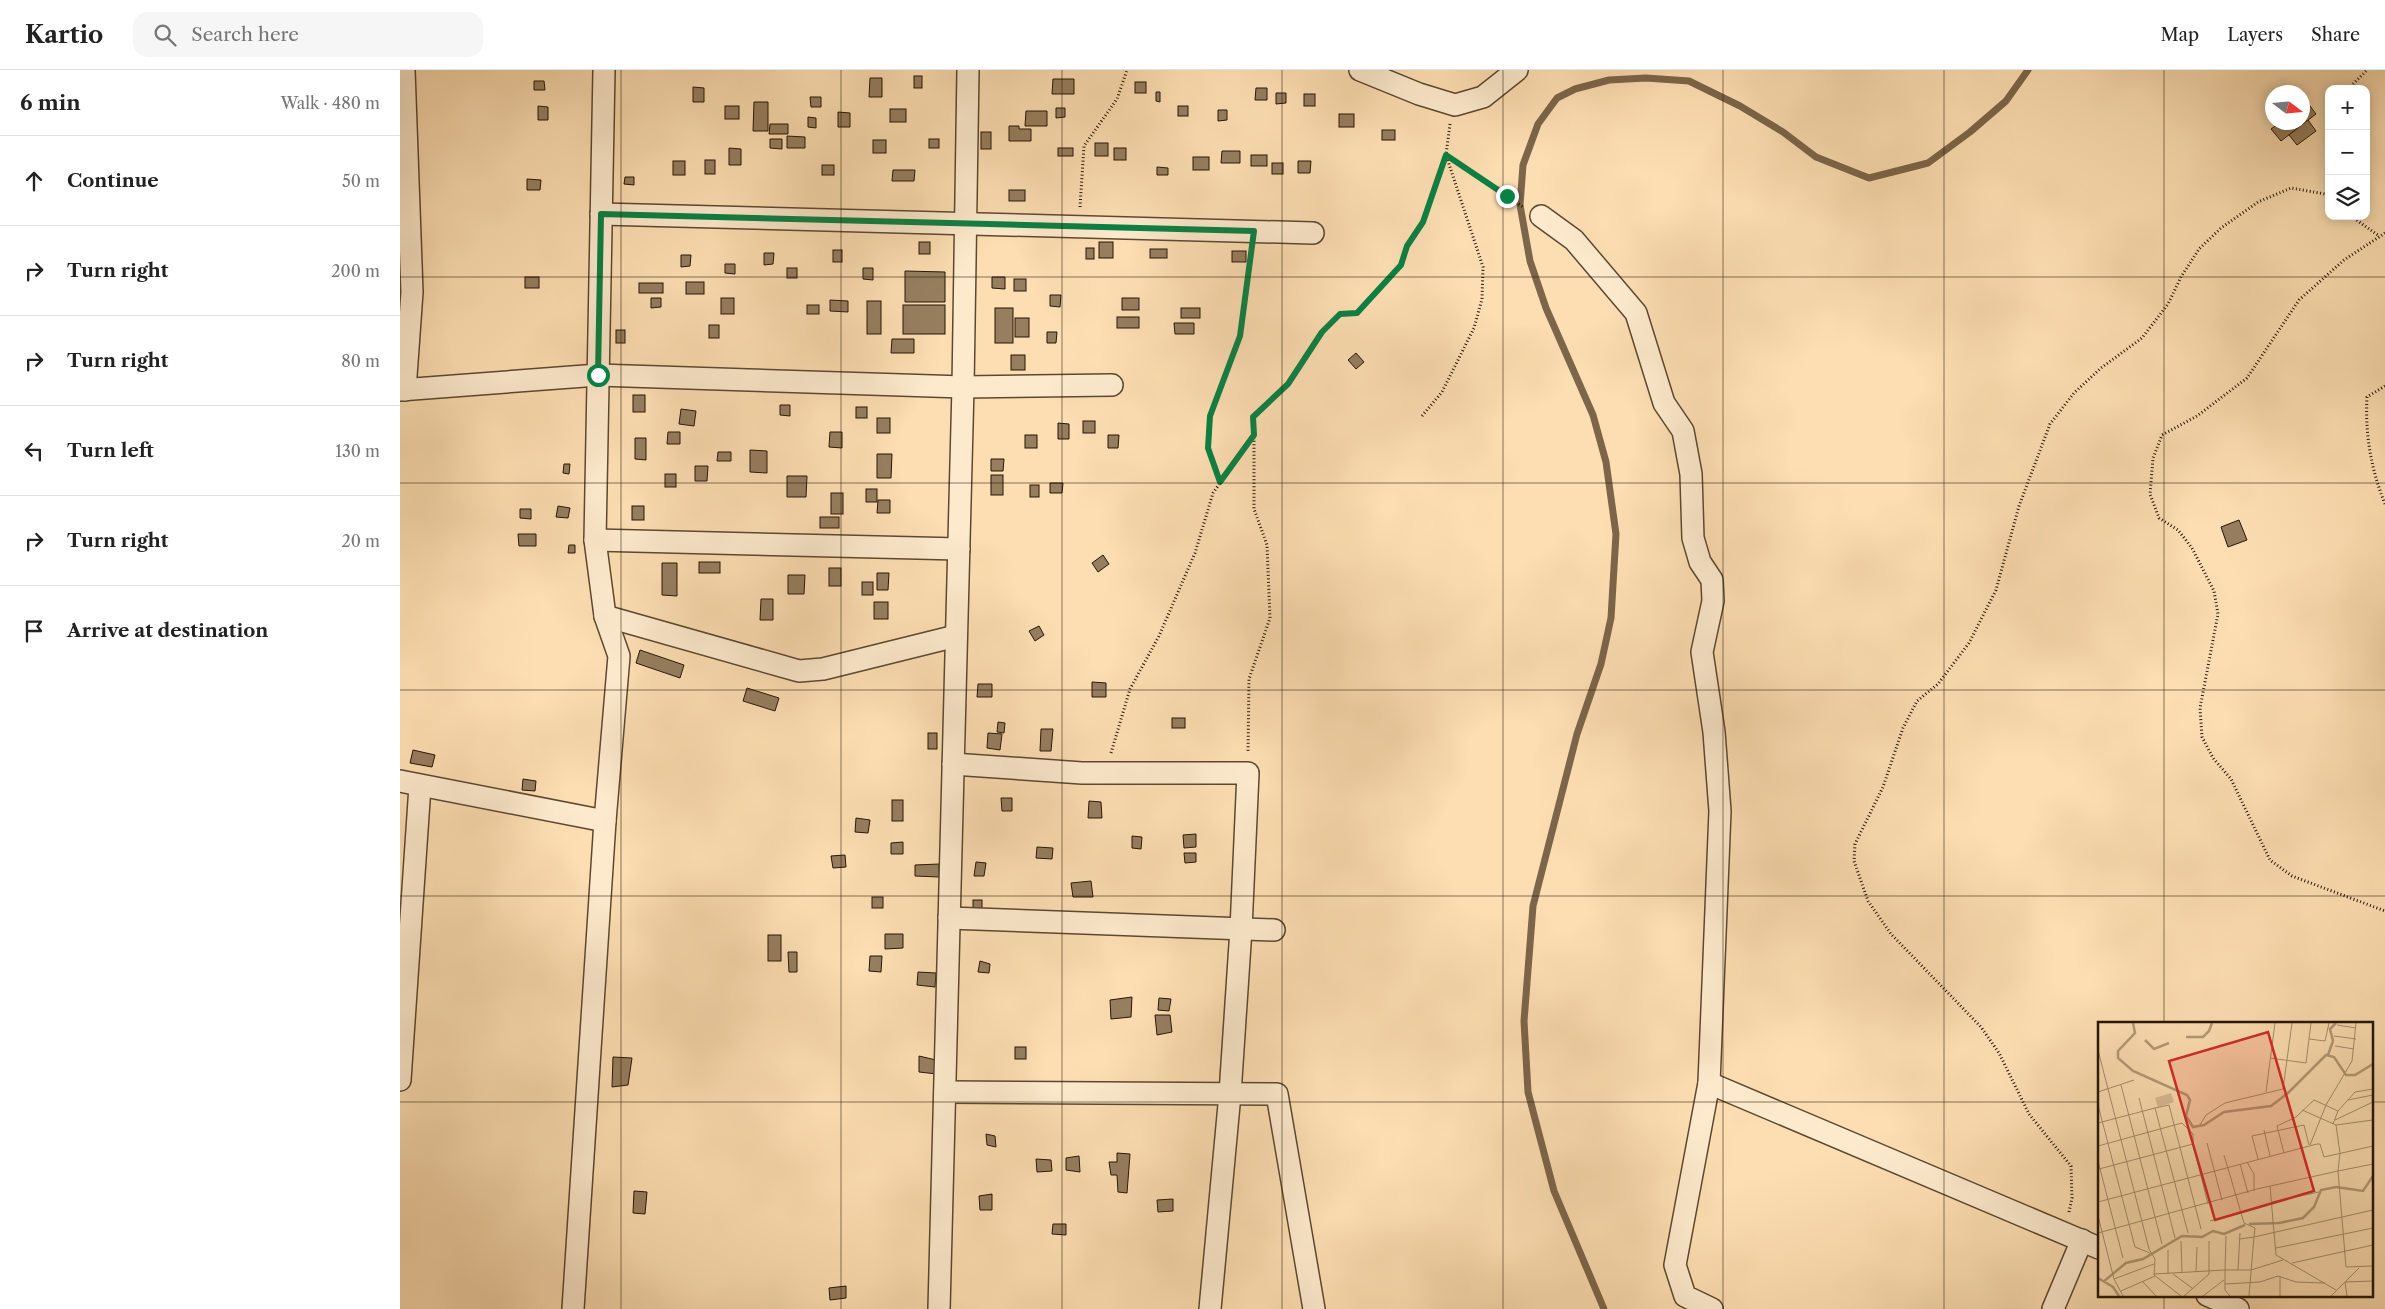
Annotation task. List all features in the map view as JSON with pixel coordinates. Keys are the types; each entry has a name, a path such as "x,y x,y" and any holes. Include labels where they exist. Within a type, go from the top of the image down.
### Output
{"street":[{"path":"404,70 412,292 402,390 598,375 963,387 1112,385"},
{"path":"573,1309 605,821 619,656 605,616 595,540 604,70"},
{"path":"939,1309 963,387 968,70"},
{"path":"1360,70 1418,94 1455,105 1483,97 1517,70"},
{"path":"601,214 1313,232"},
{"path":"1541,216 1574,240 1636,313 1664,402 1683,431 1691,474 1693,538 1700,562 1712,580 1712,594 1702,652 1714,732 1720,810 1709,1083 1675,1265 1685,1296 1712,1309"},
{"path":"595,540 959,549"},
{"path":"605,616 799,671 823,669 956,636"},
{"path":"953,764 1082,772 1248,773 1241,929 1230,1094 1210,1309"},
{"path":"400,1080 410,784 605,821"},
{"path":"949,918 1274,930"},
{"path":"1709,1083 2090,1244 2053,1309"},
{"path":"944,1092 1277,1094 1314,1309"},
{"path":"2209,1296 2238,1309"}],"path":[{"path":"1079,226 1084,146 1117,100 1127,70"},
{"path":"2352,85 2367,70"},
{"path":"1248,773 1249,679 1270,618 1268,545 1254,509 1253,417 1288,384 1322,332 1340,314 1357,313 1401,265 1407,246 1423,222 1446,155 1448,133 1455,105"},
{"path":"1446,155 1507,196"},
{"path":"1422,416 1442,392 1474,328 1482,299 1483,267 1446,155"},
{"path":"2090,1244 2069,1212 2072,1198 2071,1166 2029,1114 1999,1053 1981,1027 1891,934 1868,901 1854,860 1855,844 1883,787 1903,728 1917,702 1938,684 1969,643 1996,590 2019,506 2050,424 2074,393 2101,368 2142,338 2168,304 2181,277 2199,249 2221,228 2258,202 2292,188 2325,194"},
{"path":"2357,220 2379,236"},
{"path":"1220,482 1208,448 1210,416 1240,336 1254,231"},
{"path":"2385,233 2344,260 2299,300 2246,378 2197,416 2162,435 2153,458 2150,494 2159,518 2178,530 2187,542 2214,591 2218,614 2200,708 2202,738 2213,758 2231,779 2270,860 2301,880 2385,911"},
{"path":"2385,386 2367,397 2365,422 2367,445 2385,504"},
{"path":"1082,772 1112,752 1130,689 1159,636 1195,553 1213,494 1254,435"}],"building":[{"path":"914,76 922,76 922,88 914,88"},
{"path":"870,78 882,78 882,97 869,97"},
{"path":"1053,79 1074,79 1074,94 1052,94"},
{"path":"534,81 544,81 545,90 534,90"},
{"path":"1135,82 1146,82 1146,93 1135,93"},
{"path":"693,87 704,88 704,102 693,102"},
{"path":"1256,88 1267,88 1267,100 1255,100"},
{"path":"1156,92 1160,92 1160,102 1156,101"},
{"path":"1276,93 1286,93 1286,103 1276,104"},
{"path":"1304,94 1315,94 1315,106 1304,106"},
{"path":"810,97 821,97 821,107 811,107"},
{"path":"754,102 768,102 768,131 753,131"},
{"path":"538,106 548,107 548,120 538,120"},
{"path":"725,106 739,106 739,119 725,119"},
{"path":"1178,106 1188,106 1188,116 1178,116"},
{"path":"2310,106 2316,114 2310,119"},
{"path":"1056,108 1065,108 1065,117 1056,118"},
{"path":"890,109 906,109 906,122 890,122"},
{"path":"1218,110 1227,110 1227,120 1218,121"},
{"path":"1026,111 1047,111 1047,126 1025,126"},
{"path":"838,112 850,113 850,127 838,127"},
{"path":"1339,114 1354,114 1354,127 1339,127"},
{"path":"808,117 816,118 816,128 808,127"},
{"path":"2310,123 2316,131 2297,145 2289,135 2295,130 2310,130"},
{"path":"770,124 788,124 788,134 769,134"},
{"path":"1009,126 1019,126 1019,129 1031,129 1031,141 1009,141"},
{"path":"1382,130 1395,130 1395,140 1382,140"},
{"path":"2272,130 2295,130 2281,141"},
{"path":"981,132 991,132 991,149 981,149"},
{"path":"787,136 805,137 805,148 787,148"},
{"path":"770,139 782,139 782,149 770,148"},
{"path":"929,139 939,139 939,148 929,148"},
{"path":"873,140 886,140 886,153 873,153"},
{"path":"1095,143 1108,143 1108,156 1095,156"},
{"path":"729,148 741,149 741,165 729,165"},
{"path":"1058,148 1073,148 1073,156 1058,156"},
{"path":"1114,148 1126,148 1126,160 1114,160"},
{"path":"1222,151 1240,151 1240,163 1221,163"},
{"path":"1251,155 1267,155 1267,166 1251,166"},
{"path":"1193,157 1209,157 1209,170 1193,170"},
{"path":"705,160 715,160 715,174 705,174"},
{"path":"673,161 685,161 685,175 673,175"},
{"path":"1298,161 1311,161 1310,173 1298,173"},
{"path":"1272,163 1283,163 1283,174 1272,174"},
{"path":"822,165 834,165 834,175 822,175"},
{"path":"1157,167 1168,168 1168,175 1157,175"},
{"path":"893,170 915,170 914,181 892,181"},
{"path":"625,177 634,177 634,185 624,184"},
{"path":"527,179 541,180 540,190 527,190"},
{"path":"1009,190 1025,190 1025,201 1009,201"},
{"path":"919,242 930,242 930,254 919,254"},
{"path":"1099,242 1113,242 1113,258 1099,258"},
{"path":"1086,248 1094,248 1094,259 1086,259"},
{"path":"1150,249 1167,249 1167,258 1150,258"},
{"path":"833,250 842,250 842,262 833,262"},
{"path":"1232,251 1246,251 1246,262 1232,262"},
{"path":"764,253 774,253 773,264 764,265"},
{"path":"681,255 691,255 690,266 681,267"},
{"path":"725,264 735,264 735,274 725,273"},
{"path":"787,268 797,268 797,278 787,278"},
{"path":"863,268 873,268 873,280 863,279"},
{"path":"905,271 945,272 945,302 905,302"},
{"path":"525,277 539,277 539,288 525,288"},
{"path":"992,277 1005,277 1005,289 992,288"},
{"path":"1014,279 1026,279 1026,291 1014,291"},
{"path":"686,282 704,282 704,294 686,294"},
{"path":"639,283 663,283 663,293 639,293"},
{"path":"1050,295 1061,295 1060,307 1050,306"},
{"path":"651,298 661,298 661,307 651,308"},
{"path":"721,298 734,298 734,314 721,314"},
{"path":"1122,298 1139,298 1139,310 1122,310"},
{"path":"830,300 848,301 848,312 830,311"},
{"path":"867,301 881,301 881,334 867,334"},
{"path":"807,305 819,305 819,314 807,314"},
{"path":"903,305 945,305 945,334 903,334"},
{"path":"995,308 1013,308 1013,343 995,343"},
{"path":"1181,308 1200,308 1200,318 1181,318"},
{"path":"1117,317 1139,317 1139,328 1117,328"},
{"path":"1015,318 1029,318 1029,337 1015,337"},
{"path":"1174,323 1194,323 1194,334 1175,334"},
{"path":"709,325 719,325 719,338 709,338"},
{"path":"616,330 625,330 625,343 616,343"},
{"path":"1047,332 1057,332 1056,343 1047,343"},
{"path":"892,339 914,339 914,353 891,353"},
{"path":"1356,353 1364,362 1356,369 1348,360"},
{"path":"1011,355 1025,355 1025,370 1011,370"},
{"path":"633,395 645,395 645,412 633,412"},
{"path":"780,405 790,405 790,416 780,415"},
{"path":"856,407 867,407 867,418 856,418"},
{"path":"681,409 696,411 694,426 679,424"},
{"path":"877,418 890,418 890,433 877,433"},
{"path":"1083,421 1095,421 1095,433 1083,433"},
{"path":"1058,423 1069,424 1069,439 1058,439"},
{"path":"668,432 680,432 680,444 667,444"},
{"path":"830,432 842,432 842,448 829,447"},
{"path":"1025,435 1037,435 1037,448 1025,448"},
{"path":"1108,435 1119,435 1118,448 1108,448"},
{"path":"635,438 646,438 646,460 635,459"},
{"path":"750,450 767,451 767,473 750,472"},
{"path":"718,452 731,452 731,461 717,461"},
{"path":"877,454 892,454 891,478 877,478"},
{"path":"991,459 1004,459 1003,471 991,471"},
{"path":"564,464 570,464 569,474 563,473"},
{"path":"695,466 708,466 707,481 695,481"},
{"path":"665,474 676,474 676,487 665,487"},
{"path":"991,475 1003,475 1003,495 991,495"},
{"path":"787,476 807,476 806,497 787,497"},
{"path":"1050,483 1063,483 1062,493 1050,493"},
{"path":"1030,485 1039,485 1039,497 1030,497"},
{"path":"866,489 877,489 877,502 866,502"},
{"path":"831,493 843,493 843,514 831,514"},
{"path":"878,500 890,500 890,513 877,513"},
{"path":"558,506 570,508 568,518 556,517"},
{"path":"632,506 644,506 644,520 632,520"},
{"path":"520,509 531,509 531,519 520,518"},
{"path":"820,517 839,517 839,528 820,528"},
{"path":"2239,520 2247,540 2228,547 2221,527"},
{"path":"518,534 536,534 536,546 519,546"},
{"path":"569,545 575,545 575,553 568,553"},
{"path":"1103,555 1109,564 1098,572 1092,563"},
{"path":"699,562 720,562 720,573 699,573"},
{"path":"662,563 677,563 677,596 662,595"},
{"path":"829,568 841,568 841,586 829,586"},
{"path":"877,573 889,573 888,590 877,590"},
{"path":"788,575 805,575 804,594 788,594"},
{"path":"862,582 873,582 873,595 862,595"},
{"path":"761,599 773,599 773,620 760,620"},
{"path":"874,602 888,602 888,619 874,619"},
{"path":"1039,626 1044,635 1035,641 1029,631"},
{"path":"640,650 684,665 680,678 636,663"},
{"path":"1092,682 1106,683 1106,697 1092,697"},
{"path":"978,684 992,684 992,697 977,697"},
{"path":"747,688 779,698 775,711 743,701"},
{"path":"1172,718 1185,718 1185,728 1172,728"},
{"path":"998,722 1005,723 1004,733 997,732"},
{"path":"1041,729 1053,729 1051,751 1040,751"},
{"path":"928,733 937,733 937,749 928,749"},
{"path":"988,733 1002,734 1000,750 987,748"},
{"path":"413,750 435,755 432,767 410,763"},
{"path":"523,779 536,781 535,791 522,790"},
{"path":"1001,798 1012,798 1012,811 1002,811"},
{"path":"892,800 903,800 903,821 892,821"},
{"path":"1089,801 1101,802 1102,818 1088,818"},
{"path":"856,818 870,820 868,833 855,832"},
{"path":"1196,834 1196,847 1184,848 1183,835"},
{"path":"1132,836 1142,837 1141,849 1132,848"},
{"path":"903,842 903,854 891,854 891,843"},
{"path":"1037,847 1053,848 1052,859 1036,858"},
{"path":"1184,853 1196,853 1196,862 1185,863"},
{"path":"845,855 846,867 833,868 831,856"},
{"path":"976,862 986,863 984,876 974,876"},
{"path":"939,864 939,877 915,876 915,865"},
{"path":"1091,881 1093,897 1073,897 1071,883"},
{"path":"872,897 883,897 883,908 872,908"},
{"path":"973,900 982,900 982,911 973,911"},
{"path":"885,934 903,934 903,948 885,949"},
{"path":"768,935 781,935 781,961 768,961"},
{"path":"788,952 797,952 797,972 789,972"},
{"path":"870,956 882,956 881,972 869,971"},
{"path":"980,961 990,964 989,973 978,972"},
{"path":"918,972 936,973 935,987 917,985"},
{"path":"1132,997 1131,1017 1111,1019 1110,1000"},
{"path":"1159,998 1171,999 1169,1011 1158,1010"},
{"path":"1155,1015 1170,1015 1172,1032 1157,1035"},
{"path":"1015,1047 1026,1047 1026,1059 1015,1059"},
{"path":"919,1056 936,1060 937,1074 919,1072"},
{"path":"613,1057 632,1058 628,1085 612,1087"},
{"path":"986,1134 995,1136 996,1147 987,1145"},
{"path":"1117,1153 1130,1154 1127,1193 1118,1192 1117,1175 1111,1175 1109,1162 1117,1162"},
{"path":"1079,1156 1080,1172 1066,1170 1066,1158"},
{"path":"1036,1159 1051,1160 1052,1171 1037,1172"},
{"path":"634,1191 647,1192 645,1214 633,1213"},
{"path":"992,1194 992,1210 980,1210 979,1196"},
{"path":"1173,1199 1173,1211 1158,1212 1157,1200"},
{"path":"1053,1224 1066,1224 1066,1235 1052,1234"},
{"path":"846,1286 846,1298 830,1300 829,1288"}],"waterway":[{"path":"1604,1309 1554,1191 1528,1092 1524,1021 1533,906 1577,734 1601,664 1611,618 1616,534 1606,462 1593,415 1546,308 1530,261 1520,205 1523,165 1538,124 1557,98 1575,89 1609,80 1646,78 1689,81 1740,106 1783,132 1816,157 1869,178 1928,163 1970,132 2006,101 2028,70"}],"route":[{"path":"598,375 601,214 1254,231 1240,336 1210,416 1208,448 1220,482 1254,435 1253,417 1288,384 1322,332 1340,314 1357,313 1401,265 1407,246 1423,222 1446,155 1507,196"}]}
